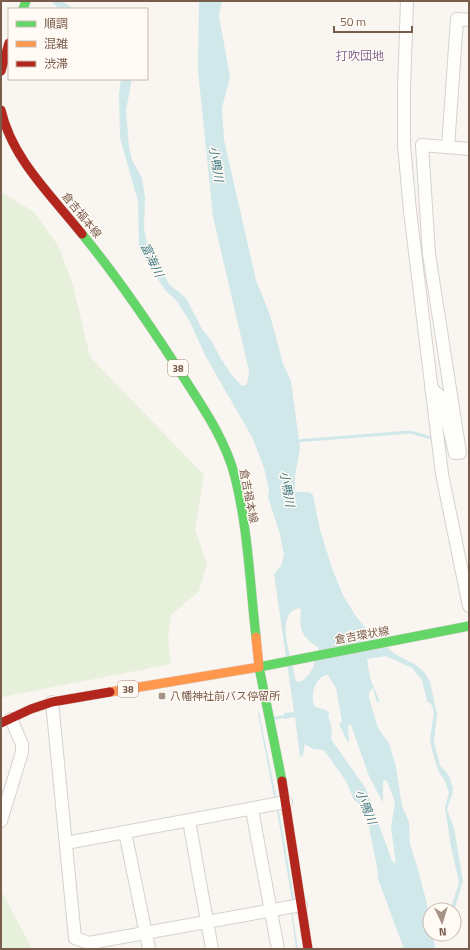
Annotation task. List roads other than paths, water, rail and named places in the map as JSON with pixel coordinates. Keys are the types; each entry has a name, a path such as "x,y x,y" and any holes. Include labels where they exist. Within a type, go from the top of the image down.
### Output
{"main road":[{"path":"1,71 5,49"},
{"name":"倉吉福本線","path":"1,110 3,121 20,157 121,282 150,324 212,422 224,447 235,476 241,504 259,667 286,802 308,949"},
{"name":"倉吉環状線","path":"259,667 282,661 469,626"},
{"name":"38","path":"6,721 31,709 52,702 259,667"}],"street":[{"path":"407,1 404,145 410,211 442,474 469,606"},
{"path":"448,147 457,20 469,20"},
{"path":"431,388 442,398 455,453 465,453 429,254 422,145 469,149"},
{"path":"52,702 75,938 91,946 146,932 270,909 301,905"},
{"path":"1,821 22,752 22,744 6,721"},
{"path":"66,843 252,810 286,802"},
{"path":"252,810 278,949"},
{"path":"189,821 212,949"},
{"path":"125,832 149,949"}],"water":[{"path":"51,1 62,1 72,8 58,8"},
{"path":"199,1 222,1 219,16 230,77 222,108 224,140 256,280 270,315 283,364 291,381 300,448 295,476 295,490 298,492 309,492 313,495 320,530 333,571 343,595 355,615 372,636 395,654 416,665 425,673 430,682 437,714 434,742 440,765 449,776 453,788 447,809 454,828 463,881 457,902 453,902 459,883 451,847 445,807 449,793 445,781 438,770 430,739 434,712 431,704 427,701 422,680 412,668 386,656 367,659 370,678 380,702 377,702 373,688 369,692 369,698 378,728 389,743 396,767 402,806 409,822 410,844 426,902 422,902 422,942 434,942 435,949 404,949 378,879 365,808 354,800 346,781 324,750 313,749 305,744 303,755 300,757 295,717 285,719 284,713 294,712 274,574 281,566 284,555 280,534 268,497 269,489 264,468 252,437 206,357 190,322 176,300 165,290 142,255 139,247 138,201 120,138 119,94 121,80 132,80 126,110 129,147 132,160 142,178 145,198 144,228 147,243 169,284 186,298 202,329 211,340 221,359 242,386 247,384 249,371 213,217 198,70","holes":["299,608 301,610 300,623 302,632 308,640 319,648 309,674 306,678 297,682 287,641 286,624 292,611","328,675 336,688 342,722 339,724 347,741 349,742 348,725 351,725 369,776 383,803 383,781 385,780 387,781 395,802 391,827 396,864 392,861 366,789 331,739 332,730 328,714 330,714 326,710 315,707 313,703 314,689 322,677"]},
{"path":"259,712 276,796 274,797 258,713"},
{"path":"277,811 279,811 294,899 292,900"},
{"path":"292,911 298,949 296,949"}],"waterway":[{"path":"296,441 410,432 435,439"},
{"path":"275,718 288,716"}],"place":[{"name":"八幡神社前バス停留所","path":"162,696"}],"district":[{"name":"打吹団地","path":"360,56"}],"water label":[{"name":"小鴨川","path":"216,164"},
{"name":"富海川","path":"152,260"},
{"name":"小鴨川","path":"287,489"},
{"name":"小鴨川","path":"366,807"}]}
